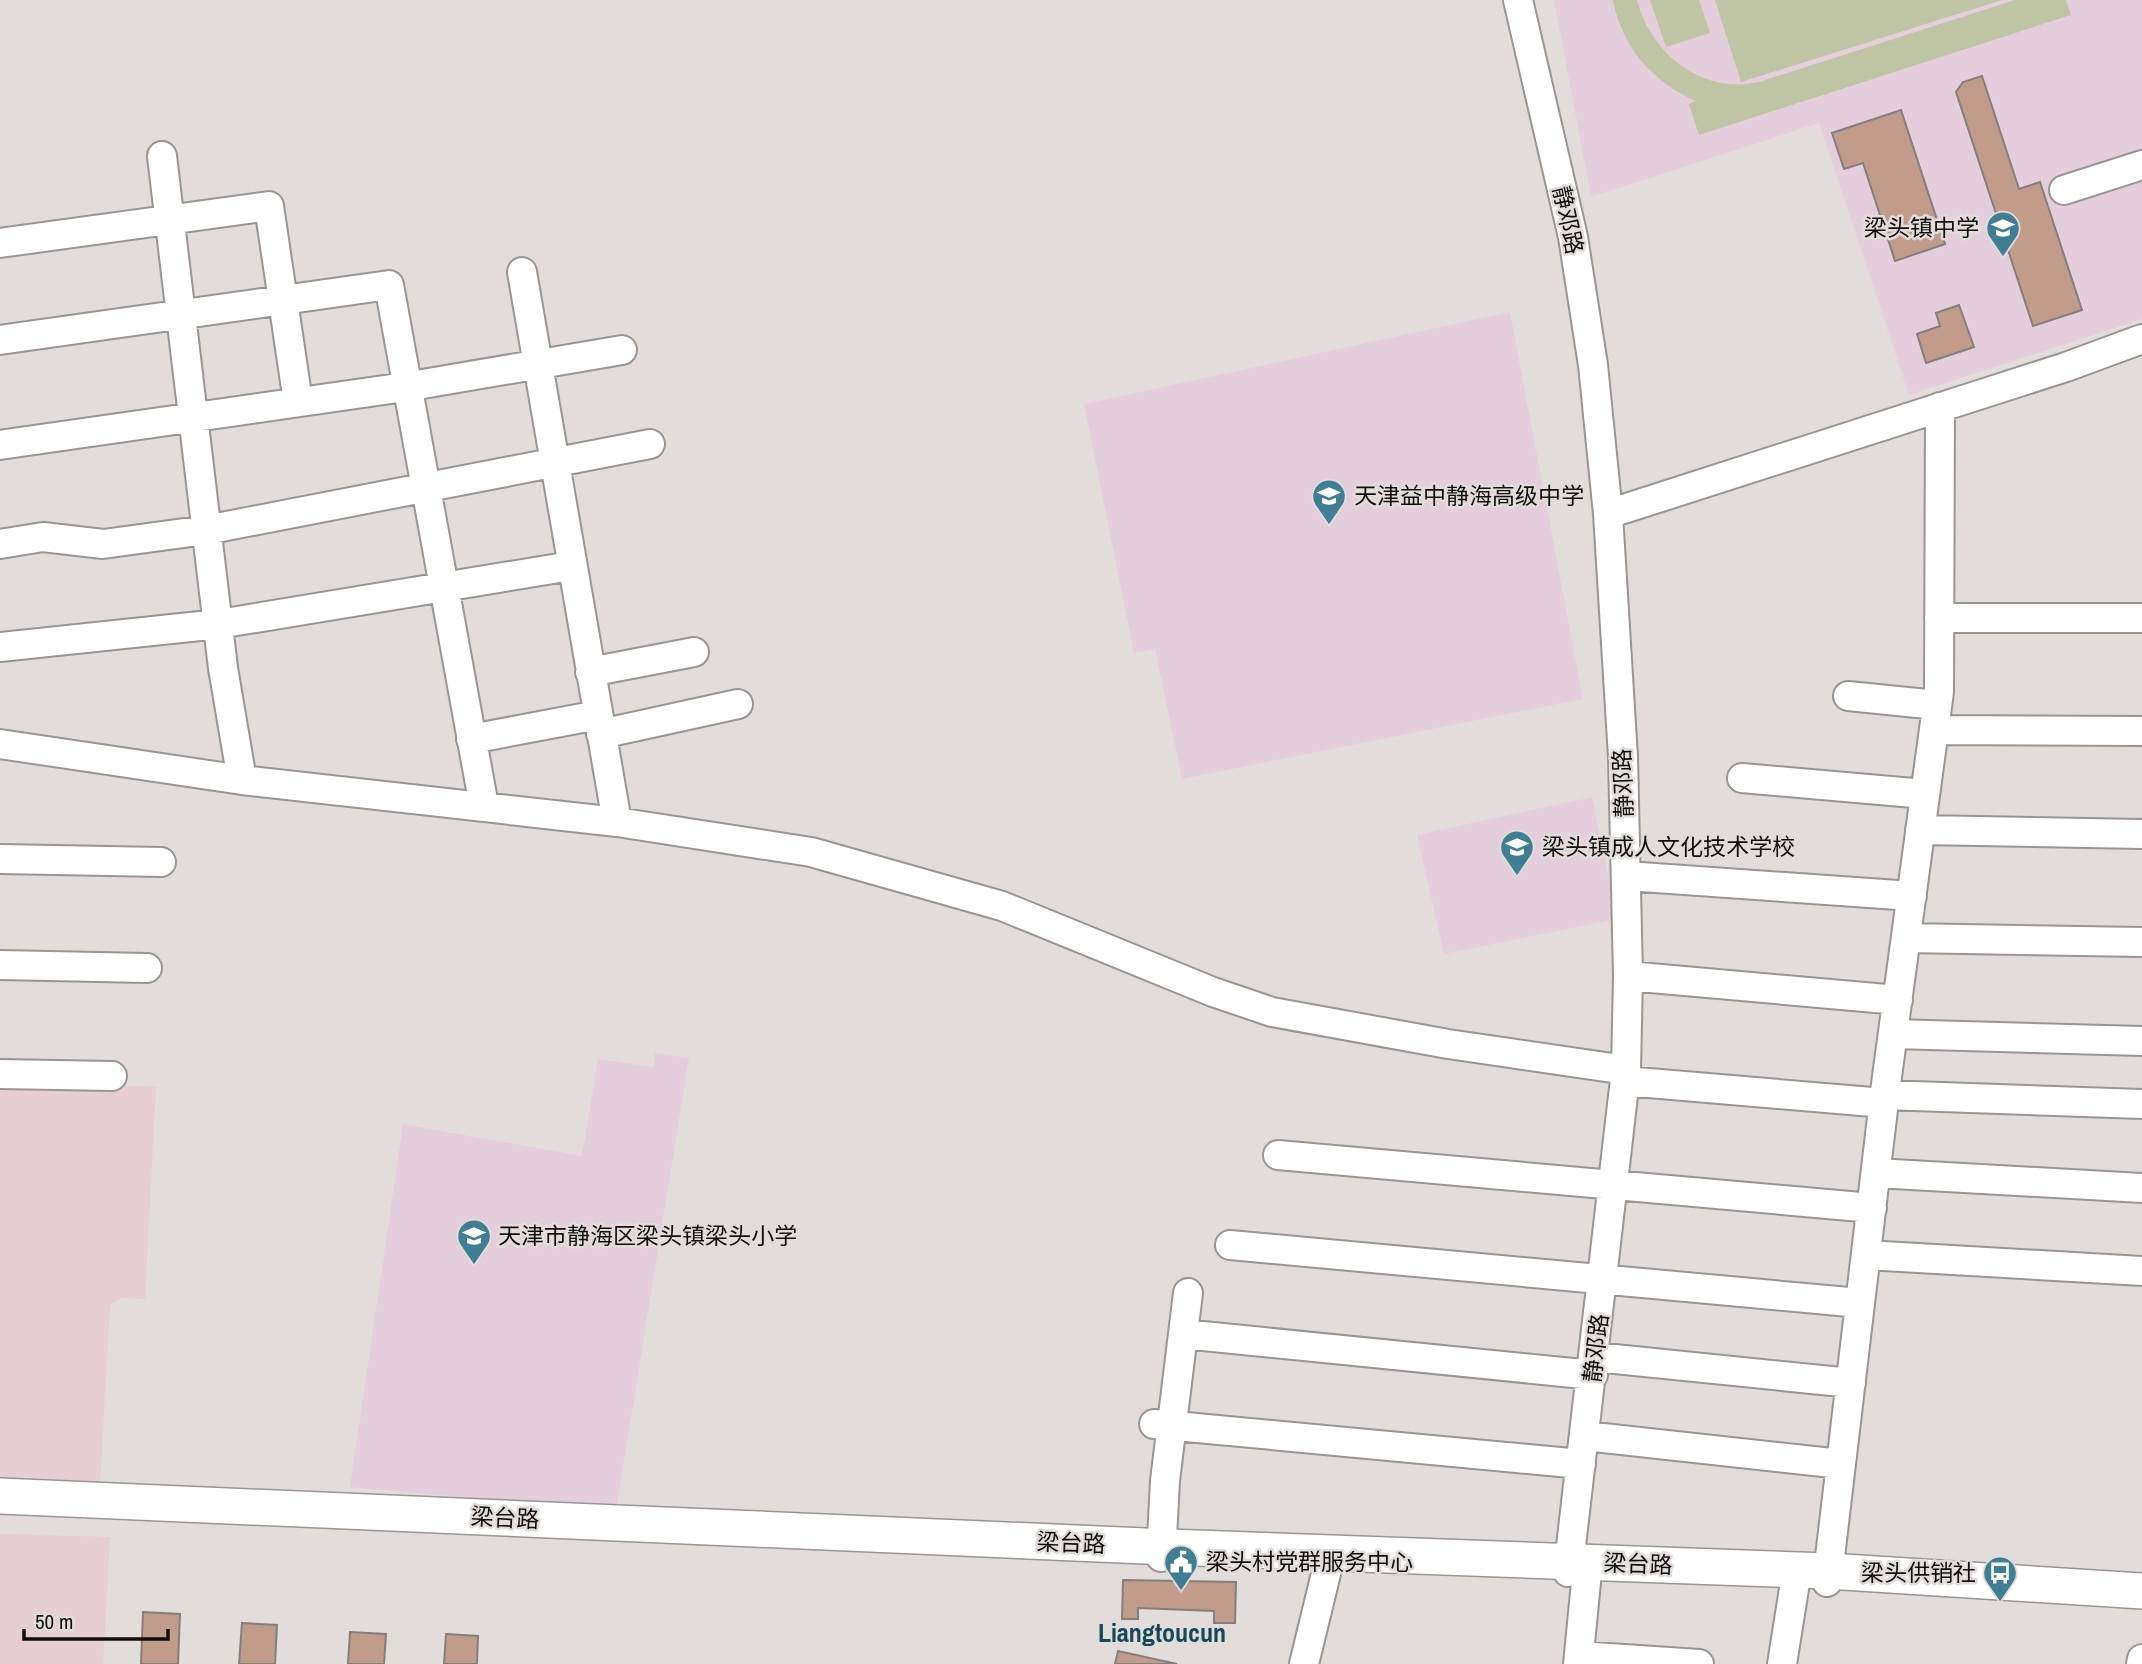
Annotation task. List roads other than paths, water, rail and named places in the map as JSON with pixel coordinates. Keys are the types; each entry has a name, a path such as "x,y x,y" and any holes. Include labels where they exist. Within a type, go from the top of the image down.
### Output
{"main road":[{"name":"梁台路","path":"0,1496 1161,1552"},
{"name":"梁台路","path":"0,1510 1578,1567 2142,1591"},
{"name":"梁台路","path":"1812,1576 2142,1601"}],"street":[{"name":"静邓路","path":"1518,0 1573,237 1593,365 1608,514 1623,744 1628,976 1625,1075 1581,1464 1579,1660"},
{"path":"162,156 206,530 242,780"},
{"path":"2064,190 2142,165"},
{"path":"0,243 269,206 298,402"},
{"path":"522,272 553,464 617,822"},
{"path":"0,340 390,285 405,387 484,806"},
{"path":"1608,514 2142,339"},
{"path":"0,445 405,387 622,350"},
{"path":"1782,1664 1812,1576 1841,1464 1893,1034 1936,718 1940,407"},
{"path":"0,544 43,537 103,544 206,530 650,444"},
{"path":"0,647 219,624 571,566"},
{"path":"1939,618 2142,618"},
{"path":"590,672 694,652"},
{"path":"1848,696 1936,718 2142,731"},
{"path":"471,739 738,704"},
{"path":"0,744 242,780 617,822 811,852 1002,906 1213,992 1272,1012 1625,1075 1885,1099 2142,1104"},
{"path":"1742,778 1925,794"},
{"path":"1920,830 2142,834"},
{"path":"0,859 161,862"},
{"path":"1627,876 1912,896"},
{"path":"1906,938 2142,942"},
{"path":"0,965 147,968"},
{"path":"1628,976 1898,1000"},
{"path":"1893,1034 2142,1041"},
{"path":"0,1074 112,1076"},
{"path":"1278,1155 1872,1208"},
{"path":"1876,1173 2142,1188"},
{"path":"1230,1245 1860,1303"},
{"path":"1866,1255 2142,1271"},
{"path":"1161,1552 1162,1425 1188,1293"},
{"path":"1182,1334 1851,1383"},
{"path":"1162,1425 1581,1464"},
{"path":"1585,1436 1841,1464"},
{"path":"1304,1664 1330,1559"},
{"path":"1579,1660 1699,1664"}],"place":[{"name":"梁头镇中学","path":"2003,258"},
{"name":"天津益中静海高级中学","path":"1329,526"},
{"name":"梁头镇成人文化技术学校","path":"1517,877"},
{"name":"天津市静海区梁头镇梁头小学","path":"474,1266"},
{"name":"梁头村党群服务中心","path":"1181,1592"},
{"name":"梁头供销社","path":"2000,1603"}],"district":[{"name":"Liangtoucun","path":"1162,1633"}]}
